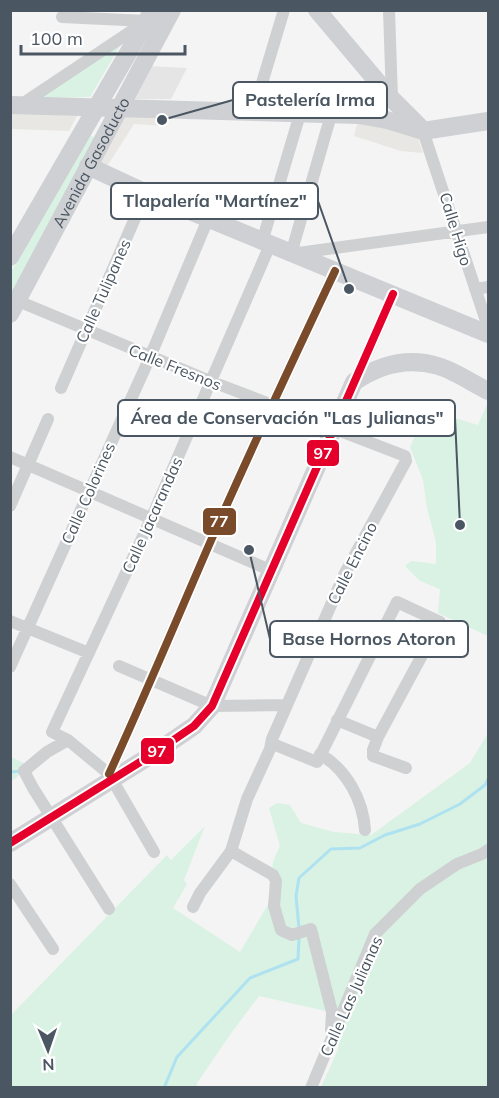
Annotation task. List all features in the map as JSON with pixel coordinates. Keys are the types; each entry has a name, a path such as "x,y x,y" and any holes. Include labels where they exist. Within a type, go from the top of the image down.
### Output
{"street":[{"name":"Avenida Gasoducto","path":"14,307 172,10"},
{"path":"253,113 284,10"},
{"path":"317,10 392,99 423,131"},
{"path":"389,10 392,99"},
{"name":"Avenida Gasoducto","path":"10,257 150,16"},
{"path":"62,17 150,16"},
{"path":"16,105 150,16"},
{"path":"16,105 358,115 387,120 423,131 489,121"},
{"name":"Calle Jacarandas","path":"69,740 52,732 151,519 266,244 300,114"},
{"path":"291,254 331,115"},
{"name":"Calle Higo","path":"423,131 489,327"},
{"path":"88,166 146,194 489,334"},
{"name":"Calle Tulipanes","path":"61,388 146,194"},
{"name":"Calle Colorines","path":"10,667 150,357 208,219"},
{"path":"291,254 489,227"},
{"path":"110,778 209,544 335,271"},
{"path":"475,289 489,287"},
{"path":"10,843 194,726 212,706 393,294"},
{"name":"Calle Fresnos","path":"14,307 86,331 334,428"},
{"path":"354,382 370,371 387,364 421,363 439,366 489,391"},
{"path":"10,506 45,419"},
{"name":"Calle Encino","path":"231,851 242,814 272,739 345,573 406,462 405,456 334,428"},
{"path":"10,457 272,571"},
{"path":"318,758 397,602 440,622 373,750 373,756 406,768"},
{"path":"10,621 89,653"},
{"path":"119,666 212,706 287,705"},
{"path":"336,720 378,737"},
{"path":"109,909 24,771 47,752 69,740 110,778 154,852"},
{"path":"272,741 273,744 333,762 349,782 364,813 365,830"},
{"name":"Calle Las Julianas","path":"311,1088 375,934 420,889 458,864 489,850"},
{"path":"193,907 200,892 231,851 273,875 276,881 274,906 281,930 294,934 311,929 326,982 333,1020 327,1052"},
{"path":"10,884 53,949"}],"shaded area":[{"path":"148,66 187,68 171,99 133,99"},
{"path":"11,113 77,116 69,131 11,129"},
{"path":"120,116 168,118 164,126 134,124 106,168 93,159"},
{"path":"358,120 416,132 423,153 401,151 354,136"}],"green space":[{"path":"124,39 90,97 36,98"},
{"path":"87,134 95,138 11,298 11,272"},
{"path":"488,402 488,636 438,613 440,589 420,581 405,566 411,561 436,564 436,542 427,508 423,480 410,447 422,421 441,414 478,425"},
{"path":"488,733 488,1087 321,1087 338,1050 339,1014 259,996 197,1083 197,1087 11,1088 11,1015 167,855 171,860 205,826 184,880 187,884 173,908 240,952 269,903 273,861 280,846 269,808 277,803 290,805 301,823 334,832 371,835 470,763"},
{"path":"11,757 28,765 11,781"}],"waterway":[{"path":"10,772 22,771"},
{"path":"299,928 296,896 299,878 331,849 360,848 385,835 420,824 460,804 485,785 488,779"},
{"path":"164,1088 177,1057 250,978 298,959 299,938"}],"transit line":[{"name":"77","path":"109,774 240,476 335,271"},
{"name":"97","path":"10,843 153,754 194,726 212,706 393,294"}],"place":[{"name":"Pastelería Irma","path":"162,120"},
{"name":"Tlapalería \"Martínez\"","path":"349,289"},
{"name":"Área de Conservación \"Las Julianas\"","path":"460,525"},
{"name":"Base Hornos Atoron","path":"249,550"}]}
